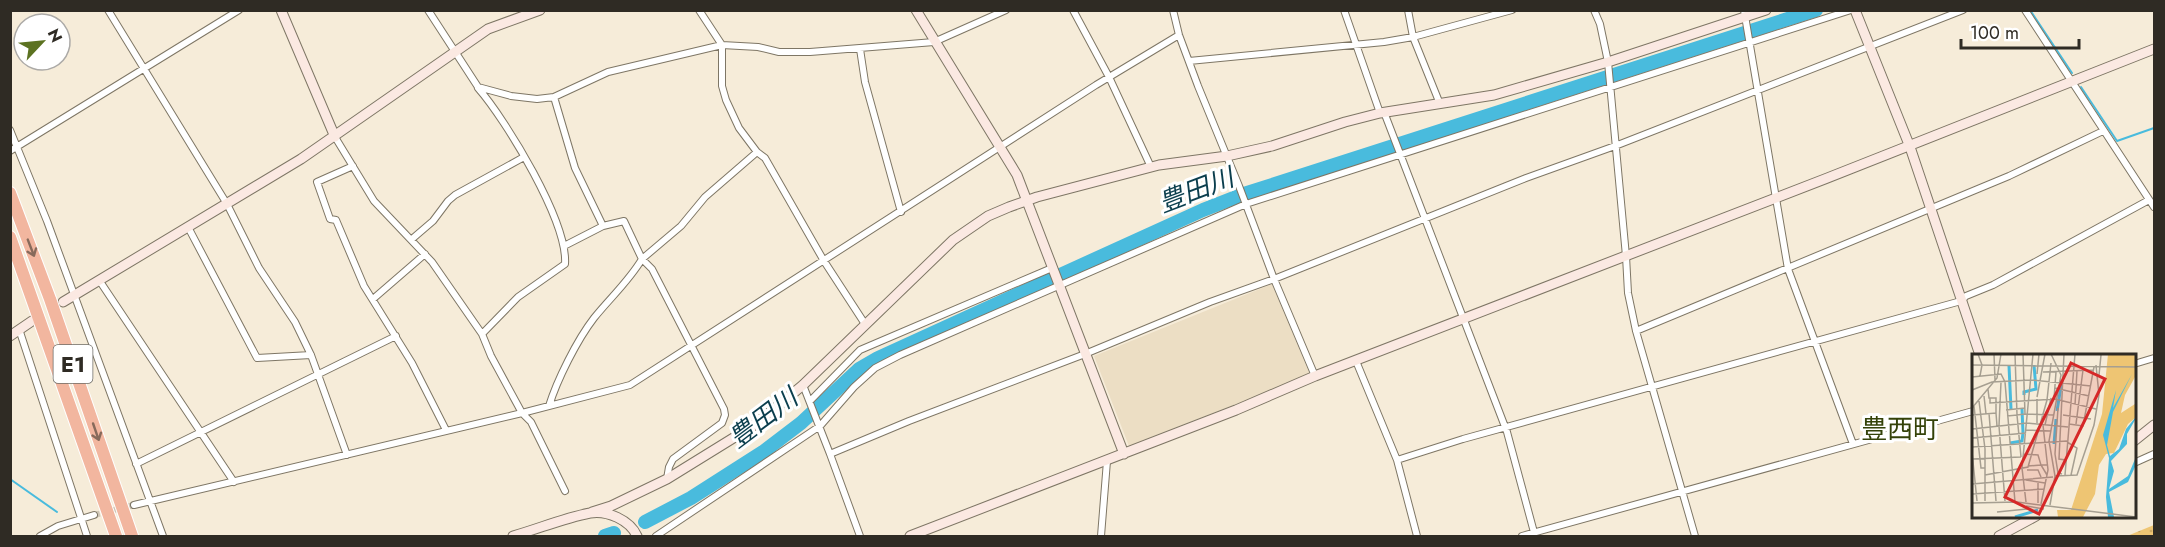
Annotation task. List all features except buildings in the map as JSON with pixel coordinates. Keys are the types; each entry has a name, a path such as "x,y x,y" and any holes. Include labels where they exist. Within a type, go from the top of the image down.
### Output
{"highway":[{"name":"E1","path":"10,193 50,299 132,537"},
{"name":"E1","path":"10,237 116,537"}],"street":[{"path":"108,10 227,204 260,268 295,322 311,355 347,454"},
{"path":"10,151 239,10"},
{"path":"282,10 335,137 384,213 412,239 453,290 482,334 491,356 522,413 531,423 564,491"},
{"path":"428,10 454,52 490,101 541,186 564,246 565,264 518,297 482,334"},
{"path":"63,302 335,137 488,29 540,10"},
{"path":"699,10 722,45 722,86 739,128 757,152 765,158 825,261 866,324"},
{"path":"916,10 1017,175 1124,454"},
{"path":"478,87 511,96 537,99 554,97 608,72 722,45 758,47 779,52 860,49 934,42 1006,10"},
{"path":"1073,10 1109,77 1151,167"},
{"path":"1173,10 1179,35 1215,132 1227,156 1274,279 1315,376"},
{"path":"1344,10 1506,428 1535,535"},
{"path":"1408,10 1413,37 1440,104"},
{"path":"1189,61 1356,45 1413,37 1512,10"},
{"path":"1594,10 1600,24 1608,65 1628,293 1636,331 1695,537"},
{"path":"513,537 611,506 667,479 756,424 803,385 953,240 988,216 1027,200 1151,167 1217,155 1227,156 1272,146 1345,122 1382,113 1494,95 1608,65 1766,10"},
{"path":"656,537 819,424 875,368 900,355 1246,204 1610,85 1853,10 1910,147 1980,354"},
{"path":"830,454 1526,178 1616,146 1963,10"},
{"path":"2025,10 2154,207"},
{"path":"1745,18 1788,269 1853,444"},
{"path":"134,505 522,413 630,385 1109,77 1179,35"},
{"path":"860,49 864,82 901,212"},
{"path":"910,537 1107,461 1315,376 1910,147 2154,50"},
{"path":"554,97 575,168 603,226"},
{"path":"10,130 163,537"},
{"path":"1636,331 2009,176 2103,131"},
{"path":"549,406 567,362 593,319 642,260 681,226 705,197 757,152"},
{"path":"412,239 434,221 454,195 524,157"},
{"path":"353,166 316,182 330,219 336,220 364,286 396,336 446,430"},
{"path":"1397,460 1961,301 1966,296 1993,285 2149,200"},
{"path":"564,246 603,226 624,221 642,260 652,269 724,409 725,415 722,423 673,459 667,479"},
{"path":"188,227 257,358 311,355"},
{"path":"373,299 424,254"},
{"path":"811,403 860,350 1052,270"},
{"path":"99,280 234,482"},
{"path":"10,336 32,321"},
{"path":"19,329 87,537"},
{"path":"136,464 396,336"},
{"path":"2135,363 2154,358"},
{"path":"1356,361 1397,460 1417,537"},
{"path":"803,385 860,537"},
{"path":"1522,537 1972,411"},
{"path":"2135,439 2154,425"},
{"path":"2135,462 2154,454"},
{"path":"1101,537 1107,461"},
{"path":"592,512 619,518 635,531 637,537"},
{"path":"40,537 58,526 94,515"},
{"path":"1999,537 2034,517"}],"shaded area":[{"path":"1272,284 1310,375 1129,446 1094,356"},
{"path":"2154,525 2154,536 2127,536"}],"waterway":[{"name":"豊田川","path":"645,522 691,498 763,452 801,423 859,369 878,358 1203,210 1244,194 1816,10"},
{"path":"2030,10 2072,73"},
{"path":"2081,87 2117,141 2154,128"},
{"path":"10,479 57,512"},
{"name":"豊田川","path":"605,536 614,533"}],"tunnel":[{"path":"94,515 134,505"}],"district":[{"name":"豊西町","path":"1900,429"}]}
